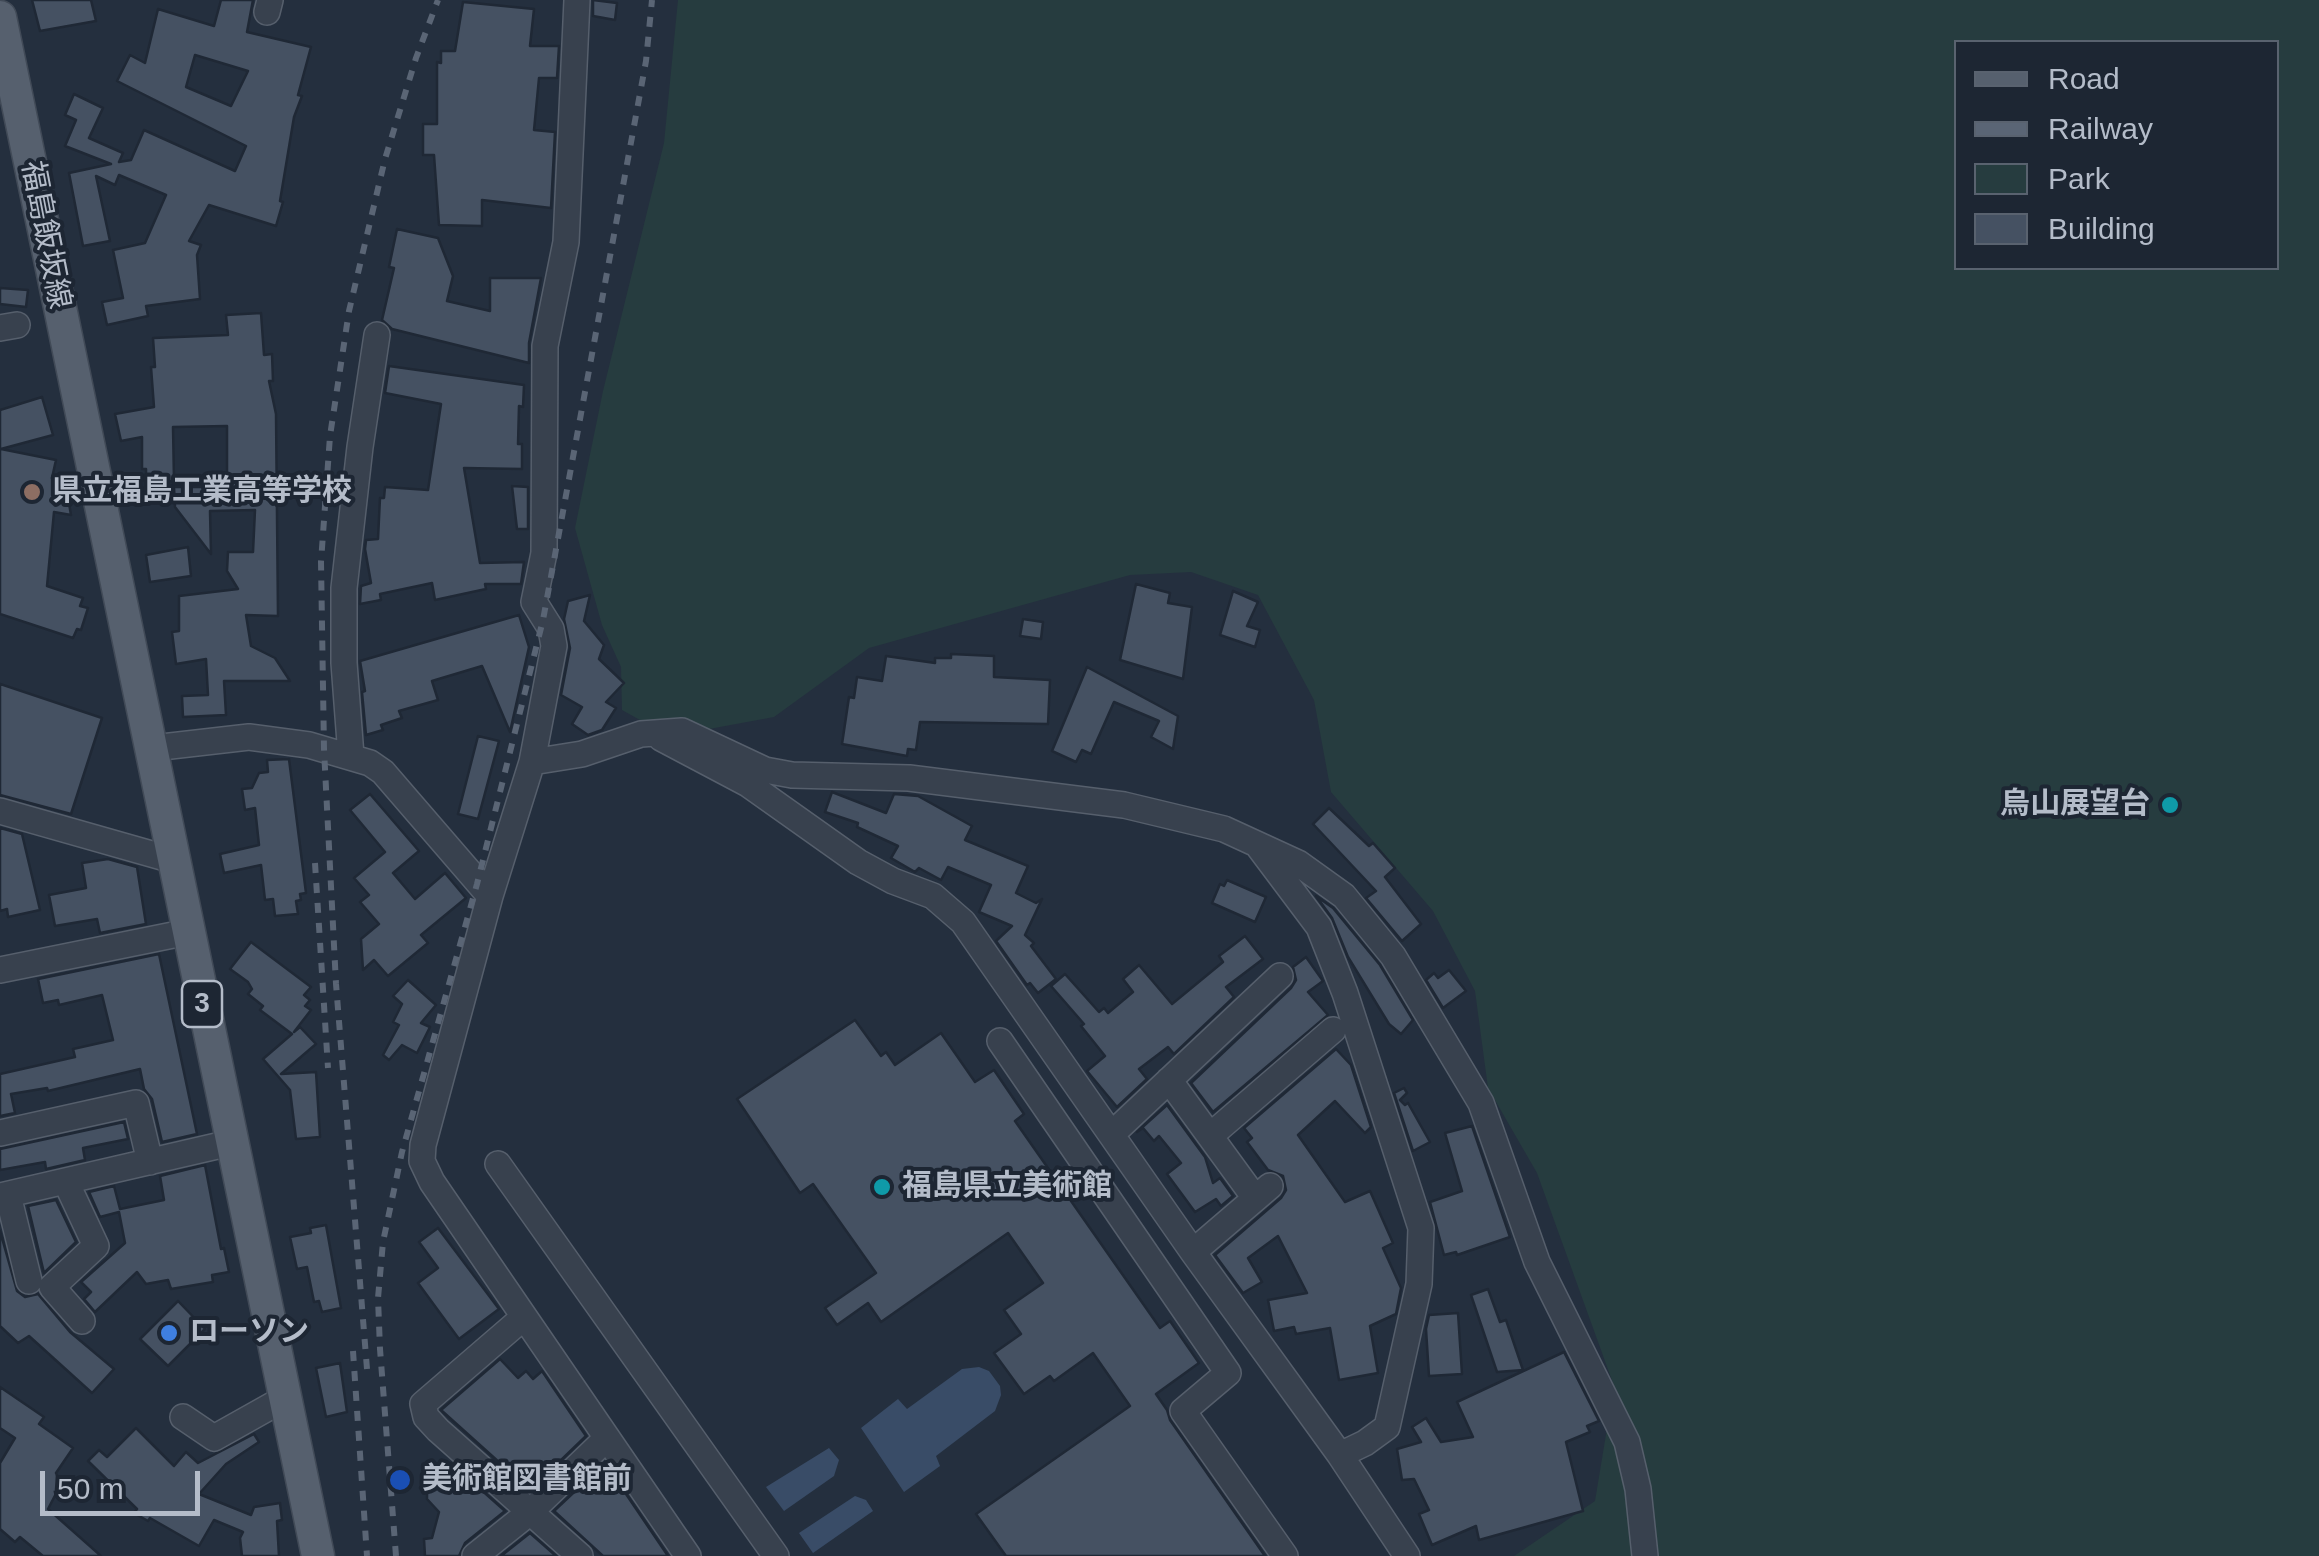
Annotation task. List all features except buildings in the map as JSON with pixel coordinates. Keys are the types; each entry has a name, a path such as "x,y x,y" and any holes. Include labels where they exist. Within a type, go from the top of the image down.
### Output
{"main road":[{"name":"福島飯坂線","path":"0,17 7,84 88,452"},
{"name":"3","path":"88,452 318,1556"}],"street":[{"path":"577,0 566,242 545,346 544,553 534,602 551,629 554,646 532,762 490,896 423,1145 422,1161 432,1182 688,1556"},
{"path":"351,756 344,663 344,588 378,335"},
{"path":"532,762 582,754 641,734 682,730 764,770 792,775 909,778 1124,805 1207,825 1298,863 1344,896 1393,956 1481,1102 1537,1262 1627,1442 1638,1489 1645,1556"},
{"path":"655,732 668,743 748,784 858,862 893,882 933,896 963,922 1408,1556"},
{"path":"152,748 249,737 279,739 351,756 384,772 490,896"},
{"path":"0,811 176,861"},
{"path":"1258,845 1319,927 1345,994 1421,1228 1419,1284 1387,1427 1340,1454"},
{"path":"0,970 188,932"},
{"path":"1113,1134 1280,976"},
{"path":"1210,1136 1333,1030"},
{"path":"1000,1042 1228,1373 1182,1411 1285,1556"},
{"path":"1169,1080 1210,1136 1263,1192 1193,1252"},
{"path":"0,1133 136,1103 150,1162"},
{"path":"29,1282 4,1195 230,1144"},
{"path":"498,1164 776,1556"},
{"path":"66,1182 96,1246 52,1287 82,1321"},
{"path":"524,1317 422,1404 426,1417 438,1430 580,1556"},
{"path":"183,1417 214,1438 287,1397"},
{"path":"475,1556 530,1512 606,1439"}],"green space":[{"path":"678,0 2319,0 2319,1556 1514,1556 1595,1501 1614,1386 1537,1173 1488,1088 1475,991 1433,911 1331,792 1314,700 1258,595 1191,572 1130,575 869,648 774,717 709,729 640,720 622,710 621,667 602,625 575,528 603,391 664,143"}],"water":[{"path":"979,1367 989,1371 1000,1386 995,1411 936,1456 940,1466 904,1492 861,1428 898,1399 907,1409 962,1369"},
{"path":"829,1448 839,1460 834,1476 784,1511 766,1487"},
{"path":"855,1496 866,1500 873,1511 813,1553 799,1533"}],"railway":[{"path":"367,1369 336,984 324,749 321,562 330,436 349,311 385,159 438,0"},
{"path":"396,1556 380,1349 378,1298 383,1242 402,1152 477,884 543,620 646,61 652,0"},
{"path":"315,863 328,1068"},
{"path":"353,1351 367,1556"}],"place":[{"name":"県立福島工業高等学校","path":"32,492"},
{"name":"烏山展望台","path":"2170,805"},
{"name":"福島県立美術館","path":"882,1187"},
{"name":"ローソン","path":"169,1333"},
{"name":"美術館図書館前","path":"400,1480"}]}
